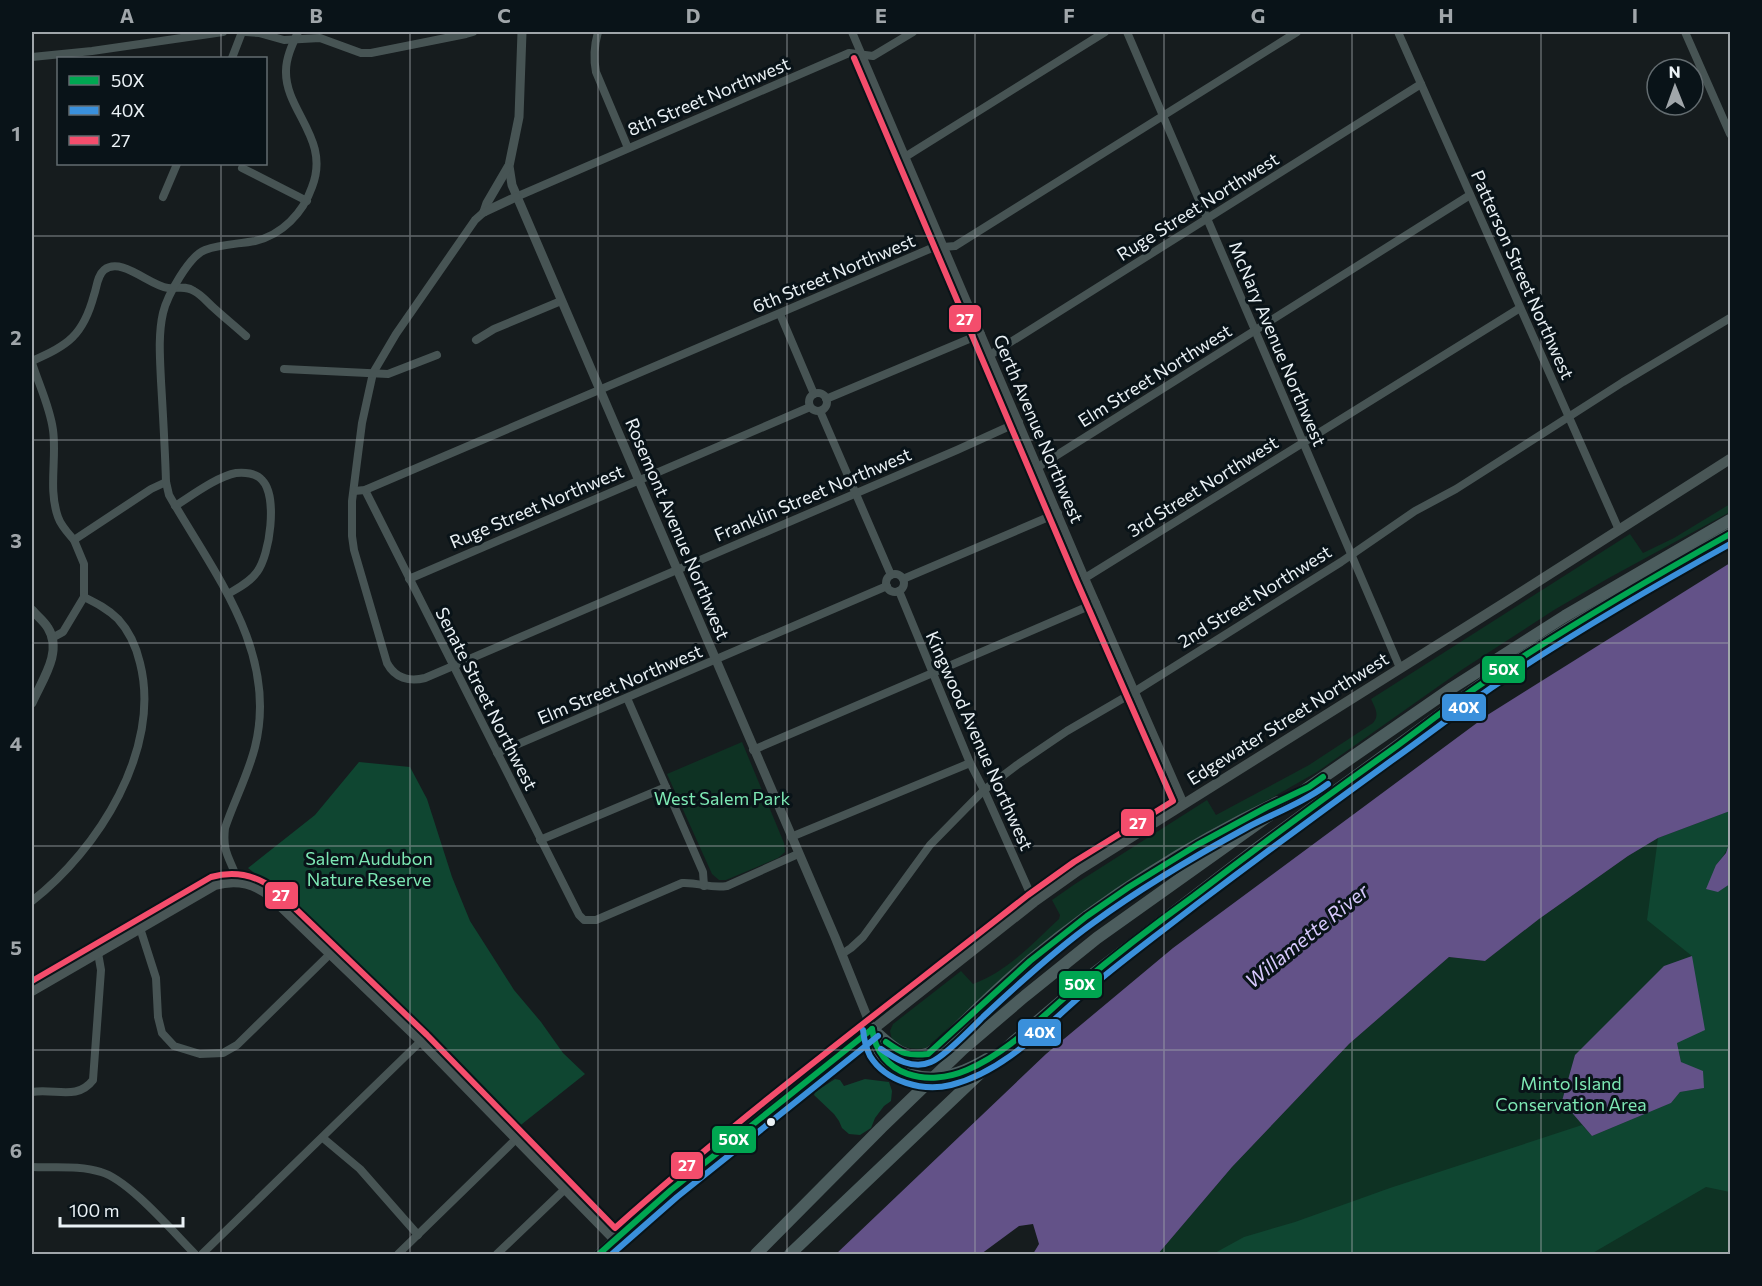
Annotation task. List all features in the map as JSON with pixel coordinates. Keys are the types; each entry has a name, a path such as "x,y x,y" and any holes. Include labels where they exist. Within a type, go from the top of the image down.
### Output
{"highway":[{"path":"756,1254 963,1049 1097,938 1308,787 1502,655 1605,592 1731,520"},
{"path":"790,1254 1013,1042 1151,928 1486,681 1627,593 1731,534"},
{"path":"872,1029 902,1053 928,1054 1030,961 1087,916 1197,845 1308,787"},
{"path":"872,1029 878,1052 883,1057 900,1070 922,1077 939,1078 964,1071 1013,1042"}],"main road":[{"name":"Edgewater Street Northwest","path":"599,1254 671,1190 872,1029 1034,902 1079,870 1731,459"},
{"path":"32,991 215,885 238,882 252,885 265,891 421,1041 615,1240"}],"street":[{"path":"32,57 92,55 223,32"},
{"path":"232,57 244,32 259,33 284,40 296,35 320,38 361,53 371,53 473,32"},
{"name":"Rosemont Avenue Northwest","path":"522,32 519,117 509,166 516,197 842,954 872,1029"},
{"path":"598,32 593,59 596,72 628,148"},
{"name":"Gerth Avenue Northwest","path":"852,32 1184,804"},
{"name":"8th Street Northwest","path":"516,197 849,53 876,55 913,32"},
{"path":"905,157 1105,32"},
{"name":"McNary Avenue Northwest","path":"1126,32 1400,668"},
{"name":"6th Street Northwest","path":"354,490 364,490 932,248 955,246 1297,32"},
{"name":"Patterson Street Northwest","path":"1398,32 1619,530"},
{"path":"1685,32 1731,134"},
{"path":"238,882 235,870 225,852 225,828 255,746 260,701 258,675 248,638 228,594 169,495 166,482 160,343 163,313 167,301 191,261 204,250 273,235 289,224 307,201 314,185 316,160 310,134 288,86 286,70 296,35"},
{"name":"Ruge Street Northwest","path":"990,355 1421,84"},
{"path":"163,197 177,165"},
{"path":"484,212 487,202 509,166"},
{"path":"242,168 307,201"},
{"name":"Elm Street Northwest","path":"1038,467 1470,195"},
{"path":"354,490 362,423 373,373 396,334 475,220 484,212 516,197"},
{"path":"52,638 63,632 84,597 84,564 74,540 58,518 53,490 55,447 52,427 32,362 71,341 81,328 90,309 99,276 109,267 125,268 166,288 183,287 196,291 246,336"},
{"path":"476,340 494,329 561,301"},
{"name":"3rd Street Northwest","path":"1085,578 1520,308"},
{"path":"780,314 814,394"},
{"name":"2nd Street Northwest","path":"842,954 863,937 930,844 984,790 1067,731 1134,692 1415,511 1456,489 1623,382 1731,318"},
{"path":"826,399 981,334"},
{"path":"284,369 388,374 438,355"},
{"path":"814,394 822,394 826,399 825,408 820,411 810,407 810,398 814,394"},
{"name":"Ruge Street Northwest","path":"409,579 810,407"},
{"path":"820,411 891,575"},
{"name":"Franklin Street Northwest","path":"354,490 351,519 354,550 380,641 391,670 403,678 418,680 1019,422"},
{"path":"175,506 236,473 255,475 267,487 270,517 267,550 257,572 247,582 228,594"},
{"path":"74,540 150,489 166,482"},
{"name":"Senate Street Northwest","path":"364,490 579,915 584,920 596,920 682,883 692,882 704,886"},
{"path":"903,579 1058,513"},
{"path":"891,575 900,576 903,579"},
{"path":"891,575 887,579 886,586 894,592 902,588 903,579"},
{"name":"Elm Street Northwest","path":"497,753 716,661 886,586"},
{"name":"Kingwood Avenue Northwest","path":"899,591 970,763 1034,902"},
{"path":"32,901 64,873 100,827 119,794 130,768 143,725 146,701 144,679 137,650 130,634 117,618 102,606 84,597"},
{"path":"753,750 1096,603"},
{"path":"32,610 46,624 54,648 51,662 32,703"},
{"path":"627,698 703,872 704,886 717,888 727,886 798,855"},
{"path":"791,837 970,763"},
{"path":"540,840 666,787"},
{"path":"140,928 156,978 158,1017 162,1033 174,1046 200,1054 223,1053 237,1045 330,954"},
{"path":"32,1092 77,1092 88,1087 93,1080 101,970 98,953"},
{"path":"202,1254 421,1041"},
{"path":"323,1138 360,1168 418,1235"},
{"path":"398,1254 516,1138"},
{"path":"32,1167 89,1169 113,1177 133,1192 195,1254"},
{"path":"497,1254 565,1189"}],"green space":[{"path":"1730,504 1730,512 1554,610 1463,669 1317,772 1183,848 1017,967 926,1048 908,1048 892,1040 890,1031 893,1024 961,971 973,984 997,972 1019,956 1059,919 1060,915 1052,900 1075,884 1207,800 1216,815 1309,765 1373,723 1376,714 1371,699 1630,534 1643,553 1674,538"},
{"name":"West Salem Park","path":"742,742 784,843 785,852 778,858 726,880 719,880 712,874 667,774"},
{"name":"Salem Audubon Nature Reserve","path":"359,762 410,767 427,799 452,877 470,921 514,990 563,1053 585,1074 517,1128 422,1029 330,939 287,898 248,868 315,815"},
{"name":"Minto Island Conservation Area","path":"1730,811 1730,1254 1158,1254 1232,1167 1349,1044 1449,957 1485,961 1539,919 1628,856 1658,838"},
{"path":"1730,811 1728,846 1716,865 1718,892 1730,884 1730,1192 1706,1187 1591,1254 1213,1254 1244,1237 1295,1222 1582,1125 1592,1136 1671,1103 1680,1092 1704,1088 1681,1062 1677,1043 1692,956 1647,920 1658,838"},
{"path":"835,1079 840,1080 844,1086 865,1079 889,1082 892,1091 891,1101 875,1118 871,1128 860,1135 849,1134 842,1128 834,1114 814,1095"}],"water":[{"name":"Willamette River","path":"1730,563 1730,811 1658,838 1628,856 1539,919 1485,961 1449,957 1349,1044 1232,1167 1158,1254 1033,1254 1039,1244 1033,1224 1019,1226 981,1254 836,1254 1046,1054 1173,948 1489,714"},
{"path":"1730,841 1730,884 1718,892 1706,889 1716,865 1726,853"},
{"path":"1692,956 1705,1030 1677,1043 1681,1062 1703,1071 1704,1088 1680,1092 1671,1103 1592,1136 1562,1101 1575,1055 1664,966"}],"transit line":[{"name":"27","path":"32,981 211,877 238,874 262,881 277,891 427,1035 615,1228 819,1058 1028,895 1074,862 1173,801 1077,582 854,58"},
{"name":"50X","path":"872,1029 876,1045 884,1058 895,1068 922,1077 937,1078 952,1075 967,1070 997,1054 1149,929 1464,696 1578,622 1730,534"},
{"name":"40X","path":"863,1030 870,1056 877,1065 906,1083 940,1087 971,1078 991,1069 1026,1044 1130,955 1491,688 1609,613 1730,544"},
{"name":"50X","path":"886,1042 906,1053 928,1054 1030,961 1087,916 1197,845 1309,787 1323,777"},
{"name":"40X","path":"881,1049 898,1060 911,1064 924,1064 937,1059 1050,956 1112,910 1189,861 1328,784"},
{"name":"50X","path":"599,1254 671,1190 872,1029"},
{"name":"40X","path":"612,1254 677,1197 878,1036"}]}
